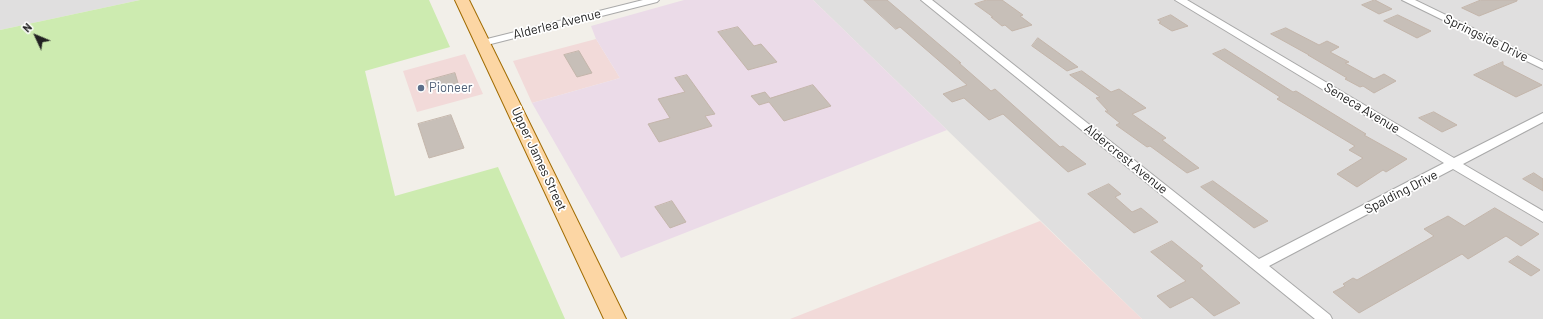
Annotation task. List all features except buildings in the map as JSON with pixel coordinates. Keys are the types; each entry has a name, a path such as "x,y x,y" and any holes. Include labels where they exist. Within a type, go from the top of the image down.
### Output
{"main road":[{"name":"Upper James Street","path":"462,0 615,319"}],"street":[{"name":"Alderlea Avenue","path":"483,43 654,0"},
{"name":"Aldercrest Avenue","path":"926,0 1325,319"},
{"name":"Seneca Avenue","path":"1180,0 1543,217"},
{"name":"Springside Drive","path":"1407,0 1543,66"},
{"name":"Spalding Drive","path":"1259,266 1543,117"}],"shaded area":[{"path":"0,0 140,0 0,30"},
{"path":"684,0 813,0 947,130 621,258 532,103 620,78 596,39 591,26"},
{"path":"813,0 1543,0 1543,319 1142,319"},
{"path":"596,39 620,78 532,103 513,61"},
{"path":"465,54 483,94 417,112 403,71"},
{"path":"1040,221 1142,319 790,319"}],"green space":[{"path":"140,0 429,0 450,47 365,71 395,196 498,167 565,319 0,319 0,30"}],"place":[{"name":"Pioneer","path":"421,88"}]}
